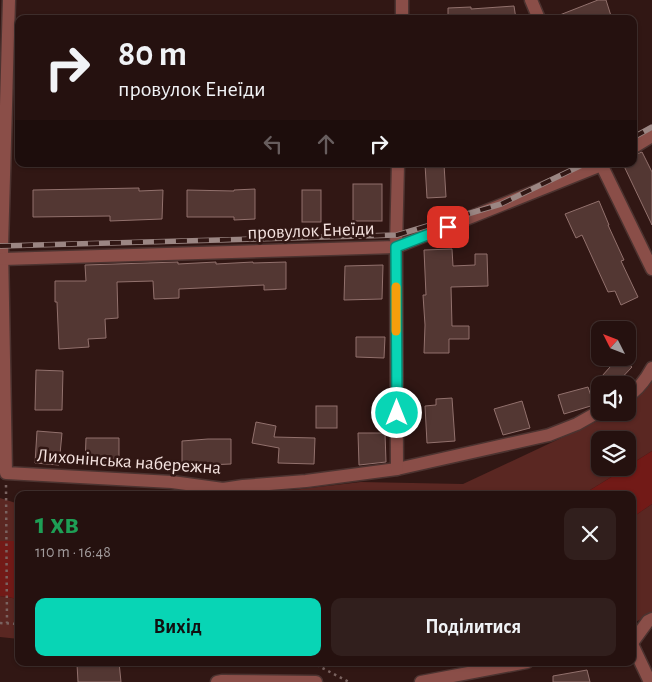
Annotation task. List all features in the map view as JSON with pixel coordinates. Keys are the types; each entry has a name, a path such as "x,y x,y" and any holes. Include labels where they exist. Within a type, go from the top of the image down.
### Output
{"street":[{"path":"6,476 2,238 9,0"},
{"path":"402,0 402,15"},
{"path":"531,0 537,15"},
{"path":"637,145 652,136"},
{"path":"397,468 396,247 398,167"},
{"name":"провулок Енеїди","path":"3,259 396,247 595,167"},
{"path":"603,167 652,269"},
{"path":"636,390 644,382 652,368"},
{"name":"Лихонінська набережна","path":"6,476 172,482 223,489 397,468 549,435 578,424 591,416"},
{"path":"636,638 652,618"},
{"path":"636,652 650,682"},
{"path":"421,682 506,666"},
{"path":"217,682 316,682"}],"path":[{"path":"6,476 7,623"},
{"path":"0,623 15,624"},
{"path":"319,666 349,682"}],"shaded area":[{"path":"652,377 652,451 636,461 636,431 591,431 591,476 613,476 589,491 284,491 361,482 463,484 597,421 636,421 636,392"},
{"path":"652,451 652,504 636,515 636,491 589,491 613,476 636,476 636,461"},
{"path":"0,498 15,503 15,541 0,541"},
{"path":"652,504 652,612 636,622 636,515"},
{"path":"0,541 15,541 15,598 0,596"},
{"path":"0,596 15,598 15,639 0,637"}],"building":[{"path":"598,0 606,0 611,15 560,15"},
{"path":"514,6 515,15 448,15 448,8 471,7 471,9"},
{"path":"642,152 652,172 652,225 624,167 637,167 637,154"},
{"path":"425,167 444,167 446,197 427,198"},
{"path":"353,184 382,184 382,221 353,221"},
{"path":"139,188 139,191 163,190 162,219 110,221 110,216 33,217 33,190"},
{"path":"255,189 255,219 234,220 234,217 187,217 187,190 234,191"},
{"path":"302,190 321,190 321,222 302,222"},
{"path":"599,201 624,260 621,261 638,297 621,305 615,291 608,292 582,235 576,238 565,214"},
{"path":"452,249 453,266 475,265 475,254 487,254 488,286 451,287 452,326 469,326 469,339 449,339 449,353 424,353 423,295 426,295 424,250"},
{"path":"178,262 178,264 216,262 216,264 286,262 286,289 264,290 264,285 179,289 179,298 154,299 153,281 117,282 118,318 105,319 106,338 88,339 89,347 59,349 55,281 86,281 85,265"},
{"path":"383,265 382,299 344,300 345,266"},
{"path":"356,337 385,337 384,358 356,357"},
{"path":"611,366 632,367 624,376 602,376"},
{"path":"36,370 63,371 62,410 35,410"},
{"path":"588,387 591,396 591,406 564,414 558,395"},
{"path":"452,398 455,441 427,443 425,406 436,405 436,399"},
{"path":"522,401 530,428 503,435 494,409"},
{"path":"316,406 337,406 337,428 316,428"},
{"path":"256,422 276,426 274,437 315,438 314,464 278,463 279,448 252,443"},
{"path":"37,431 62,433 59,465 35,463"},
{"path":"358,433 385,433 386,462 359,465"},
{"path":"86,438 119,438 119,464 85,465"},
{"path":"231,439 231,464 182,466 182,441"},
{"path":"77,666 119,666 121,682 78,682"},
{"path":"587,670 590,682 553,682 553,676"}],"railway":[{"path":"637,135 652,127"},
{"path":"0,246 397,235 501,204 578,167"}],"slow traffic":[{"path":"396,287 396,331"}],"route":[{"path":"397,413 396,247 448,227"}]}
